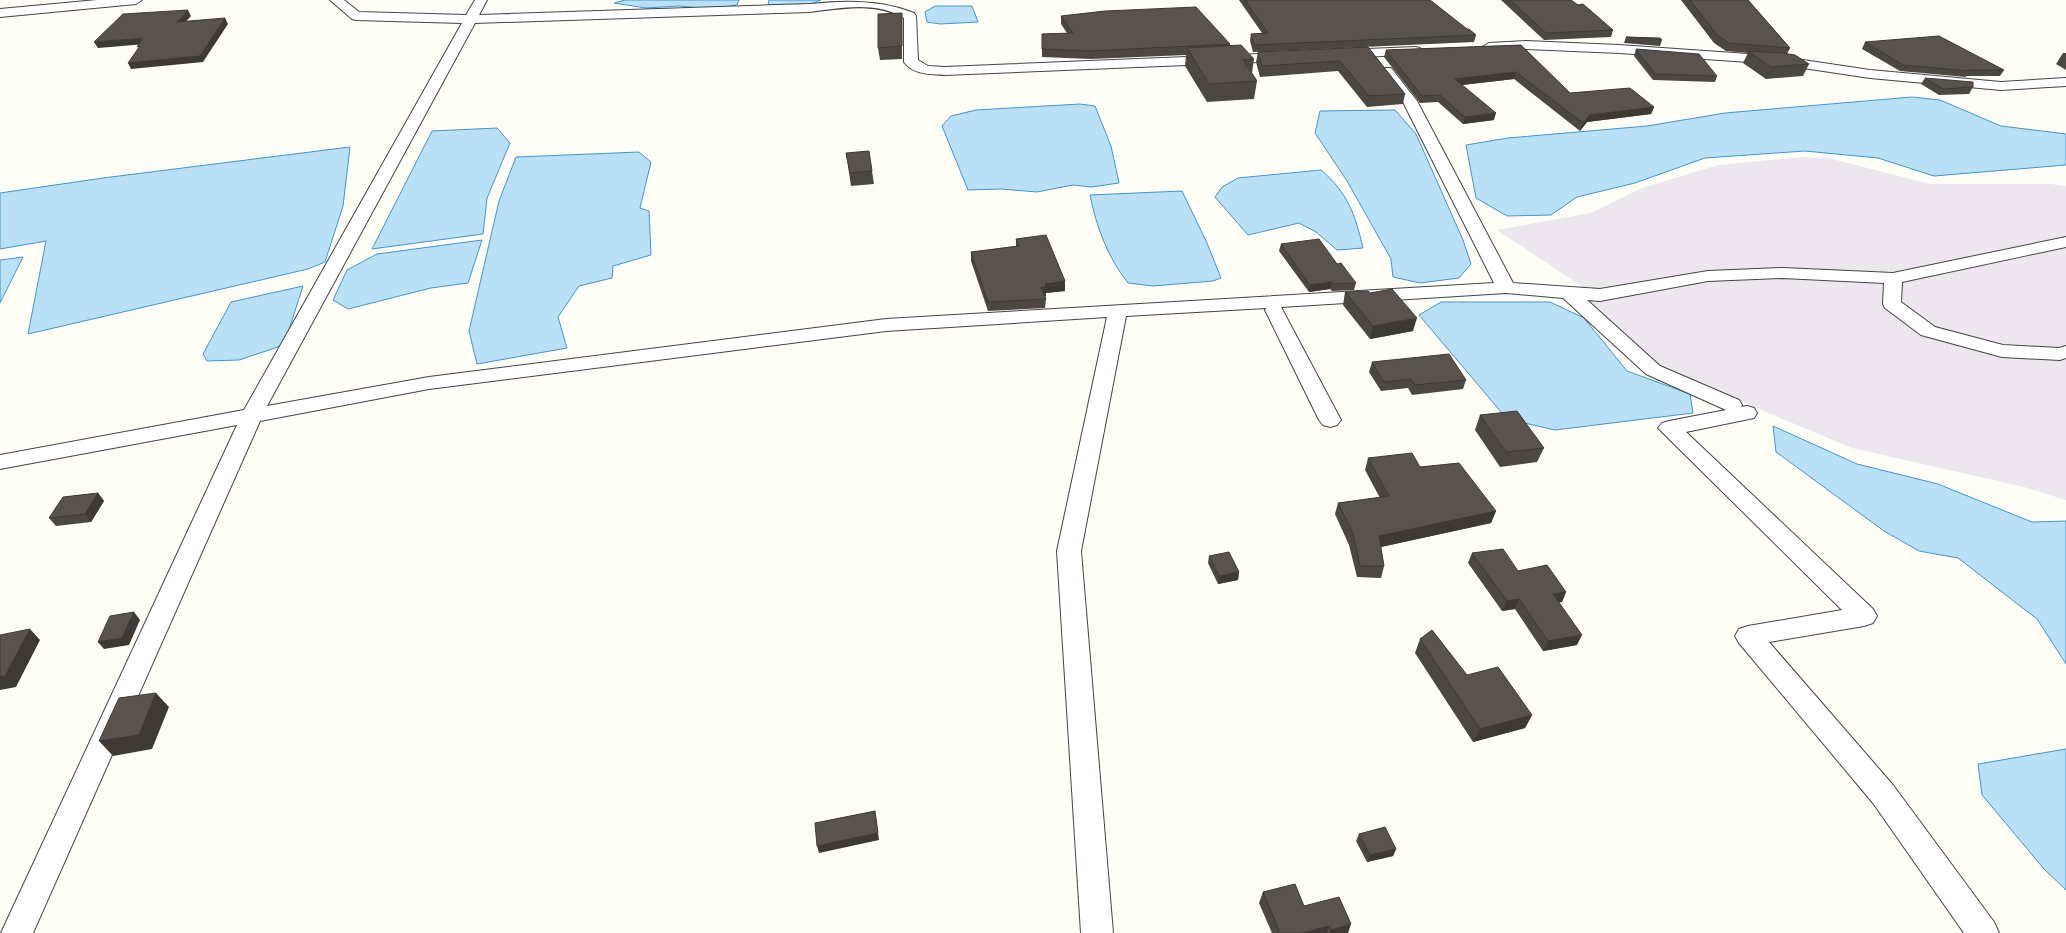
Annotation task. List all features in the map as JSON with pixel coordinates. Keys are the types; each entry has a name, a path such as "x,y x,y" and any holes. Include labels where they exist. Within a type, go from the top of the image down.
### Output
{"street":[{"path":"0,13 136,0"},
{"path":"336,0 356,16 472,18 810,8 846,1 877,4 899,8 910,16 911,62 925,70 945,71 1300,56"},
{"path":"18,933 252,415 481,0"},
{"path":"1472,48 1526,45 1620,49 1778,60 1870,74 2001,86 2066,82"},
{"path":"1332,55 1426,50"},
{"path":"1372,53 1410,101 1506,288"},
{"path":"0,462 429,383 886,325 1506,288 1570,294 1600,295 1715,276 1783,273 1893,278 2066,242"},
{"path":"1893,278 1892,304 1928,331 2002,351 2060,354 2066,352"},
{"path":"1570,294 1653,370 1739,409 1669,428 1864,616 1748,636 1883,794 1983,933"},
{"path":"1274,310 1330,420"},
{"path":"1097,933 1069,551 1118,311"}],"shaded area":[{"path":"1802,157 1828,158 1930,184 2051,184 2066,186 2066,500 2024,487 1852,448 1659,367 1588,305 1592,293 1497,230 1591,213 1642,188 1718,165"}],"water":[{"path":"625,0 739,0 737,5 712,9 679,6 646,8 614,3"},
{"path":"769,0 821,0 811,4 768,5"},
{"path":"935,6 972,6 978,22 940,24 927,22 925,12"},
{"path":"1912,97 1940,100 2001,126 2066,134 2066,165 1934,176 1878,158 1805,151 1705,158 1635,183 1577,197 1551,215 1507,216 1476,198 1466,145 1508,138 1647,126 1725,113"},
{"path":"1080,104 1095,106 1111,146 1119,183 1091,187 1073,185 1037,192 1001,189 968,190 942,126 951,116 976,110"},
{"path":"1395,110 1416,134 1463,240 1471,264 1459,278 1420,283 1393,277 1391,259 1347,181 1315,133 1320,111"},
{"path":"497,128 510,143 487,198 483,234 372,249 432,131"},
{"path":"350,147 343,206 325,262 308,269 28,334 46,241 0,249 0,193 103,178"},
{"path":"639,152 651,162 640,208 649,211 651,255 613,266 612,278 579,286 558,317 567,348 477,364 469,331 499,201 516,157"},
{"path":"1321,170 1338,187 1349,205 1357,225 1363,248 1337,250 1316,232 1299,223 1248,235 1215,197 1222,187 1238,178"},
{"path":"1182,191 1207,243 1221,278 1213,281 1153,286 1128,283 1114,263 1099,230 1090,195"},
{"path":"482,240 468,283 431,288 348,309 333,300 347,270 377,254"},
{"path":"23,257 0,303 0,260"},
{"path":"303,286 284,345 239,360 207,361 203,354 231,302"},
{"path":"1441,302 1550,302 1584,318 1627,371 1690,394 1693,413 1555,430 1507,419 1419,315"},
{"path":"1773,426 1857,464 1938,484 2032,522 2066,521 2066,664 2037,619 1958,558 1919,551 1884,531 1776,452"},
{"path":"2066,749 2066,890 2044,869 1982,795 1978,764"}],"building":[{"path":"1245,0 1430,0 1476,35 1254,45 1251,34 1268,33"},
{"path":"1510,0 1571,0 1578,5 1583,4 1613,30 1546,33"},
{"path":"1690,0 1748,0 1790,48 1729,43 1717,35"},
{"path":"1196,7 1230,44 1091,51 1042,49 1042,34 1073,33 1061,16 1105,11"},
{"path":"188,10 177,22 225,18 200,56 128,63 140,46 137,47 143,38 94,42 123,14"},
{"path":"902,13 902,46 878,48 878,14"},
{"path":"1939,36 2004,70 1968,70 1969,71 1903,65 1865,42"},
{"path":"1626,37 1660,38 1662,40"},
{"path":"1241,45 1254,59 1243,60 1257,81 1209,84 1187,48"},
{"path":"1521,45 1570,93 1630,88 1654,107 1590,115 1583,123 1516,72 1455,79 1496,113 1465,117 1440,95 1422,96 1386,50"},
{"path":"1368,47 1405,94 1369,96 1340,61 1262,66 1258,52"},
{"path":"1636,49 1699,54 1717,76 1655,74"},
{"path":"1748,51 1795,55 1809,64 1771,67"},
{"path":"1925,78 1973,82 1973,87 1943,89"},
{"path":"869,151 872,171 850,173 846,153"},
{"path":"1046,235 1065,281 1045,284 1046,287 1041,287 1046,299 988,302 971,252 1019,246 1016,239"},
{"path":"1319,239 1337,264 1341,263 1356,283 1333,284 1332,282 1310,285 1281,244"},
{"path":"1392,289 1417,318 1373,326 1345,292 1368,291 1370,293"},
{"path":"1449,354 1466,380 1415,385 1411,379 1384,382 1372,362"},
{"path":"1517,411 1544,448 1506,452 1480,415"},
{"path":"1412,453 1420,467 1459,463 1496,511 1379,536 1384,566 1360,566 1353,533 1338,503 1389,496 1368,458"},
{"path":"98,493 85,514 49,518 63,497"},
{"path":"1503,549 1518,571 1547,565 1566,592 1553,594 1582,635 1548,641 1519,599 1507,601 1472,553"},
{"path":"1229,552 1239,572 1219,576 1209,556"},
{"path":"134,612 122,638 98,642 110,616"},
{"path":"30,629 5,676 0,676 0,635"},
{"path":"1432,630 1467,675 1498,667 1532,715 1480,729 1420,639"},
{"path":"156,693 139,735 99,741 119,698"},
{"path":"875,811 878,833 817,846 815,823"},
{"path":"1385,827 1396,849 1370,855 1359,834"},
{"path":"1295,884 1304,906 1339,897 1351,924 1331,930 1329,926 1302,933 1280,933 1263,892"}]}
